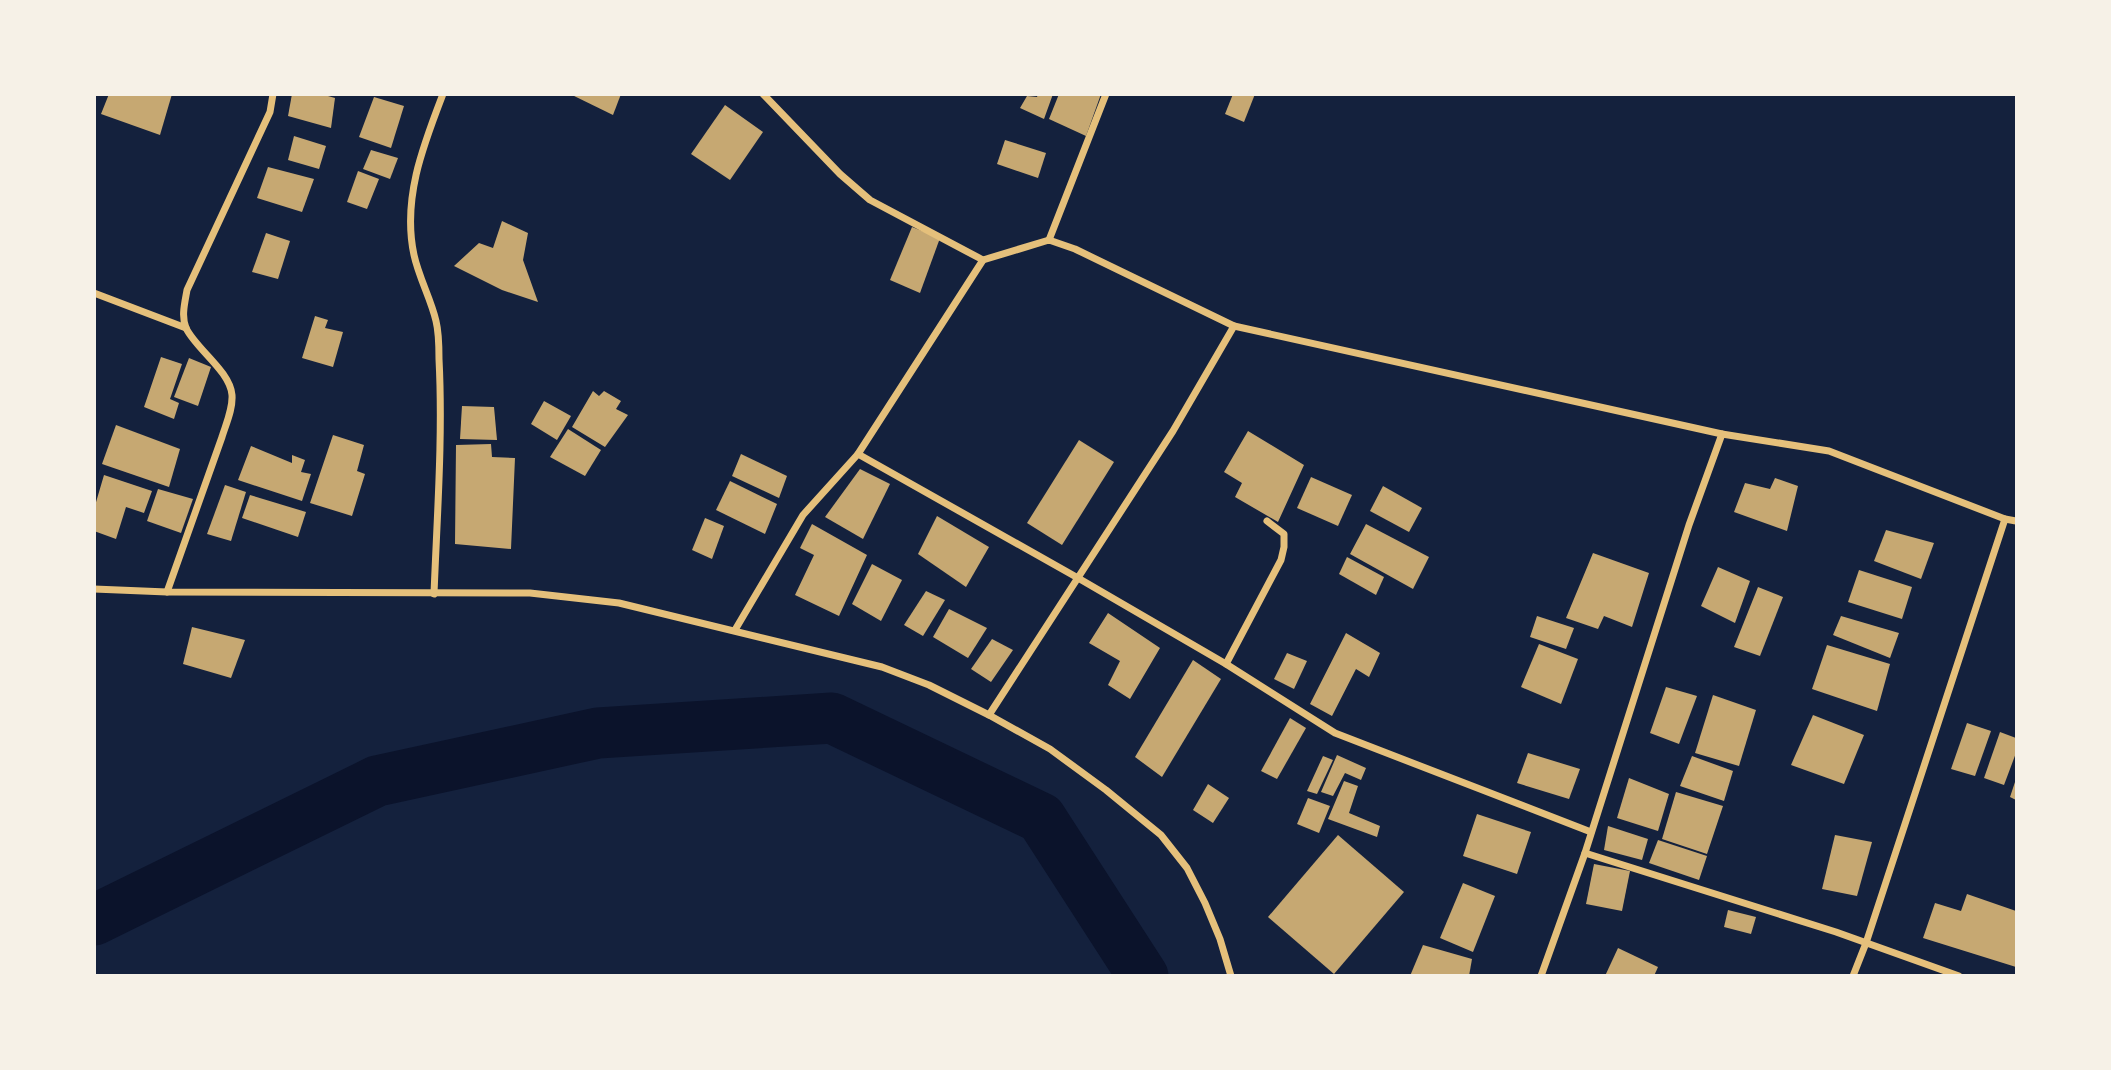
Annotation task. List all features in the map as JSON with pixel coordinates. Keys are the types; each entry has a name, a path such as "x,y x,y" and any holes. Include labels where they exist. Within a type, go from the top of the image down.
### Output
{"street":[{"path":"167,592 230,413 232,393 225,378 187,328 183,314 187,290 270,112 273,94"},
{"path":"434,594 440,411 437,323 415,257 410,230 412,192 423,147 443,94"},
{"path":"764,94 840,174 870,200 983,260"},
{"path":"1049,240 1106,94"},
{"path":"735,630 803,516 858,454 983,260 1049,240 1075,248 1234,326 1722,434 1829,452 2005,520 2017,521"},
{"path":"94,293 187,328"},
{"path":"989,715 1173,431 1234,326"},
{"path":"1541,975 1586,853 1689,524 1722,434"},
{"path":"858,454 1079,578 1226,664 1335,733 1591,832"},
{"path":"1853,975 1866,943 2005,520"},
{"path":"1226,664 1281,560 1284,534 1266,521"},
{"path":"94,589 167,592 530,593 618,603 882,667 929,685 1050,749 1161,835 1187,868 1205,903 1231,975"},
{"path":"1586,853 1836,932 1958,975"}],"building":[{"path":"109,94 172,94 160,135 101,114"},
{"path":"292,94 321,94 335,98 331,128 288,116"},
{"path":"570,94 621,94 613,115"},
{"path":"1038,94 1053,94 1044,119 1020,108 1027,96 1037,97"},
{"path":"1059,94 1101,94 1086,136 1049,119"},
{"path":"1233,94 1255,94 1244,122 1225,114"},
{"path":"374,97 404,106 391,148 359,137"},
{"path":"725,105 763,132 730,180 691,154"},
{"path":"294,136 326,146 319,169 288,160"},
{"path":"1005,140 1046,153 1038,178 997,164"},
{"path":"371,150 398,158 390,179 363,169"},
{"path":"268,167 314,179 302,212 257,198"},
{"path":"358,171 379,179 367,209 347,202"},
{"path":"502,221 528,233 523,260 538,302 502,290 454,266 479,243 493,248"},
{"path":"912,227 940,238 920,293 890,280"},
{"path":"266,233 290,241 278,279 252,272"},
{"path":"315,316 328,320 325,328 343,332 333,367 302,358"},
{"path":"161,357 182,364 170,399 179,403 174,419 144,407"},
{"path":"189,358 211,367 198,406 174,397"},
{"path":"593,391 599,396 604,391 621,401 616,409 628,415 605,447 572,427"},
{"path":"544,401 571,416 557,440 531,424"},
{"path":"462,406 494,407 497,440 460,439"},
{"path":"116,425 180,449 169,487 102,464"},
{"path":"568,429 601,450 585,476 550,457"},
{"path":"1248,431 1304,465 1278,522 1235,497 1242,483 1224,472"},
{"path":"333,435 364,445 357,471 365,474 352,516 310,503"},
{"path":"1079,440 1114,462 1062,545 1027,523"},
{"path":"491,444 492,457 515,458 511,549 455,544 456,445"},
{"path":"251,446 292,463 292,455 305,460 301,472 311,474 302,501 238,480"},
{"path":"741,454 787,476 779,498 732,476"},
{"path":"860,469 890,484 863,539 825,517"},
{"path":"104,475 152,491 144,513 126,507 116,539 94,531 94,509"},
{"path":"1311,477 1352,495 1338,526 1297,508"},
{"path":"1775,478 1798,486 1787,531 1734,512 1745,483 1770,489"},
{"path":"730,481 777,504 765,534 716,510"},
{"path":"225,485 246,492 231,541 207,534"},
{"path":"1383,486 1422,508 1409,532 1370,511"},
{"path":"158,489 193,499 181,533 147,521"},
{"path":"250,495 306,512 298,537 242,518"},
{"path":"937,516 989,547 966,587 918,554"},
{"path":"705,518 724,526 712,559 692,550"},
{"path":"812,524 867,555 839,616 795,595 814,555 800,548"},
{"path":"1366,524 1429,557 1413,589 1350,554"},
{"path":"1886,530 1934,543 1921,579 1874,561"},
{"path":"1593,553 1649,573 1632,627 1604,616 1598,629 1566,618"},
{"path":"1347,557 1384,577 1376,595 1339,574"},
{"path":"872,564 902,580 881,621 852,604"},
{"path":"1718,567 1750,581 1735,623 1701,606"},
{"path":"1859,570 1912,587 1902,619 1848,602"},
{"path":"1758,587 1783,597 1760,656 1734,647"},
{"path":"926,591 945,600 923,636 904,625"},
{"path":"949,609 987,628 968,658 933,637"},
{"path":"1108,613 1160,648 1130,699 1108,685 1120,661 1089,643"},
{"path":"1537,616 1574,628 1566,649 1530,637"},
{"path":"1841,616 1899,633 1890,658 1833,635"},
{"path":"192,627 245,640 231,678 183,664"},
{"path":"1346,633 1380,653 1369,677 1356,669 1332,716 1310,704"},
{"path":"992,639 1013,650 991,682 971,669"},
{"path":"1539,644 1578,659 1561,704 1521,687"},
{"path":"1827,645 1890,664 1877,711 1812,689"},
{"path":"1287,653 1307,661 1294,689 1274,679"},
{"path":"1193,660 1221,679 1162,777 1135,757"},
{"path":"1666,687 1697,696 1679,744 1650,733"},
{"path":"1713,695 1756,710 1739,766 1695,753"},
{"path":"1813,715 1864,735 1844,784 1791,765"},
{"path":"1290,718 1306,728 1277,779 1261,771"},
{"path":"1967,723 1991,731 1975,776 1951,769"},
{"path":"2000,732 2016,738 2016,753 2004,785 1984,778"},
{"path":"1528,753 1580,769 1569,799 1517,783"},
{"path":"1337,755 1366,768 1361,780 1345,773 1333,796 1321,792"},
{"path":"1323,756 1333,760 1317,794 1307,791"},
{"path":"1692,756 1733,771 1724,801 1680,786"},
{"path":"1629,778 1669,794 1658,831 1617,818"},
{"path":"2016,779 2016,800 2010,797"},
{"path":"1344,781 1358,786 1349,813 1380,826 1377,837 1328,819"},
{"path":"1208,784 1229,798 1213,823 1193,810"},
{"path":"1676,792 1723,806 1707,854 1662,839"},
{"path":"1308,798 1330,806 1319,833 1297,824"},
{"path":"1477,814 1531,832 1517,874 1463,856"},
{"path":"1608,826 1648,839 1642,860 1604,850"},
{"path":"1338,835 1404,892 1334,974 1268,917"},
{"path":"1835,835 1872,842 1857,896 1822,889"},
{"path":"1658,840 1707,856 1699,880 1649,863"},
{"path":"1594,864 1630,871 1622,911 1586,904"},
{"path":"1463,883 1495,896 1473,952 1440,938"},
{"path":"1967,894 2016,911 2016,967 1923,938 1935,903 1961,911"},
{"path":"1728,910 1756,917 1751,934 1724,927"},
{"path":"1423,945 1472,959 1469,976 1410,976"},
{"path":"1618,948 1658,967 1654,976 1605,976"}],"waterway":[{"path":"94,920 377,781 598,733 832,718 1041,818 1143,976"}]}
